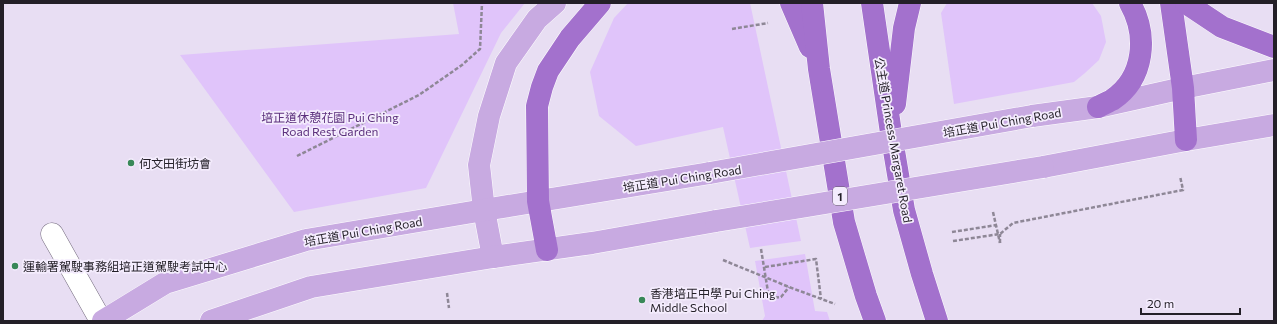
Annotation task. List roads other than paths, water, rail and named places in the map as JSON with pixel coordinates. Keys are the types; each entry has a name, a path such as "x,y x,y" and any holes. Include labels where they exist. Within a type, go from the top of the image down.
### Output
{"highway":[{"path":"547,250 538,201 537,106 548,70 570,38 600,3"},
{"path":"791,3 819,68"},
{"name":"1","path":"812,3 819,68 844,222 875,321"},
{"name":"公主道 Princess Margaret Road","path":"872,3 904,210 937,321"},
{"path":"891,133 904,28 910,3"},
{"path":"1098,106 1112,100 1127,86 1135,75 1141,41 1140,27 1136,14 1130,3"},
{"path":"1171,3 1183,88 1186,140"},
{"path":"1186,3 1222,27 1274,47"}],"main road":[{"path":"494,257 484,210 479,164 489,116 506,63 537,19 555,3"},
{"name":"培正道 Pui Ching Road","path":"102,321 165,283 306,240 710,173 1032,116 1098,106 1274,70"},
{"path":"211,321 311,287 494,257 592,243 1043,167 1274,125"}],"lane":[{"path":"52,234 102,321"}],"place":[{"name":"何文田街坊會","path":"131,163"},
{"name":"運輸署駕駛事務組培正道駕駛考試中心","path":"15,266"},
{"name":"香港培正中學 Pui Ching Middle School","path":"642,300"}],"park label":[{"name":"培正道休憩花園 Pui Ching Road Rest Garden","path":"330,124"}]}
